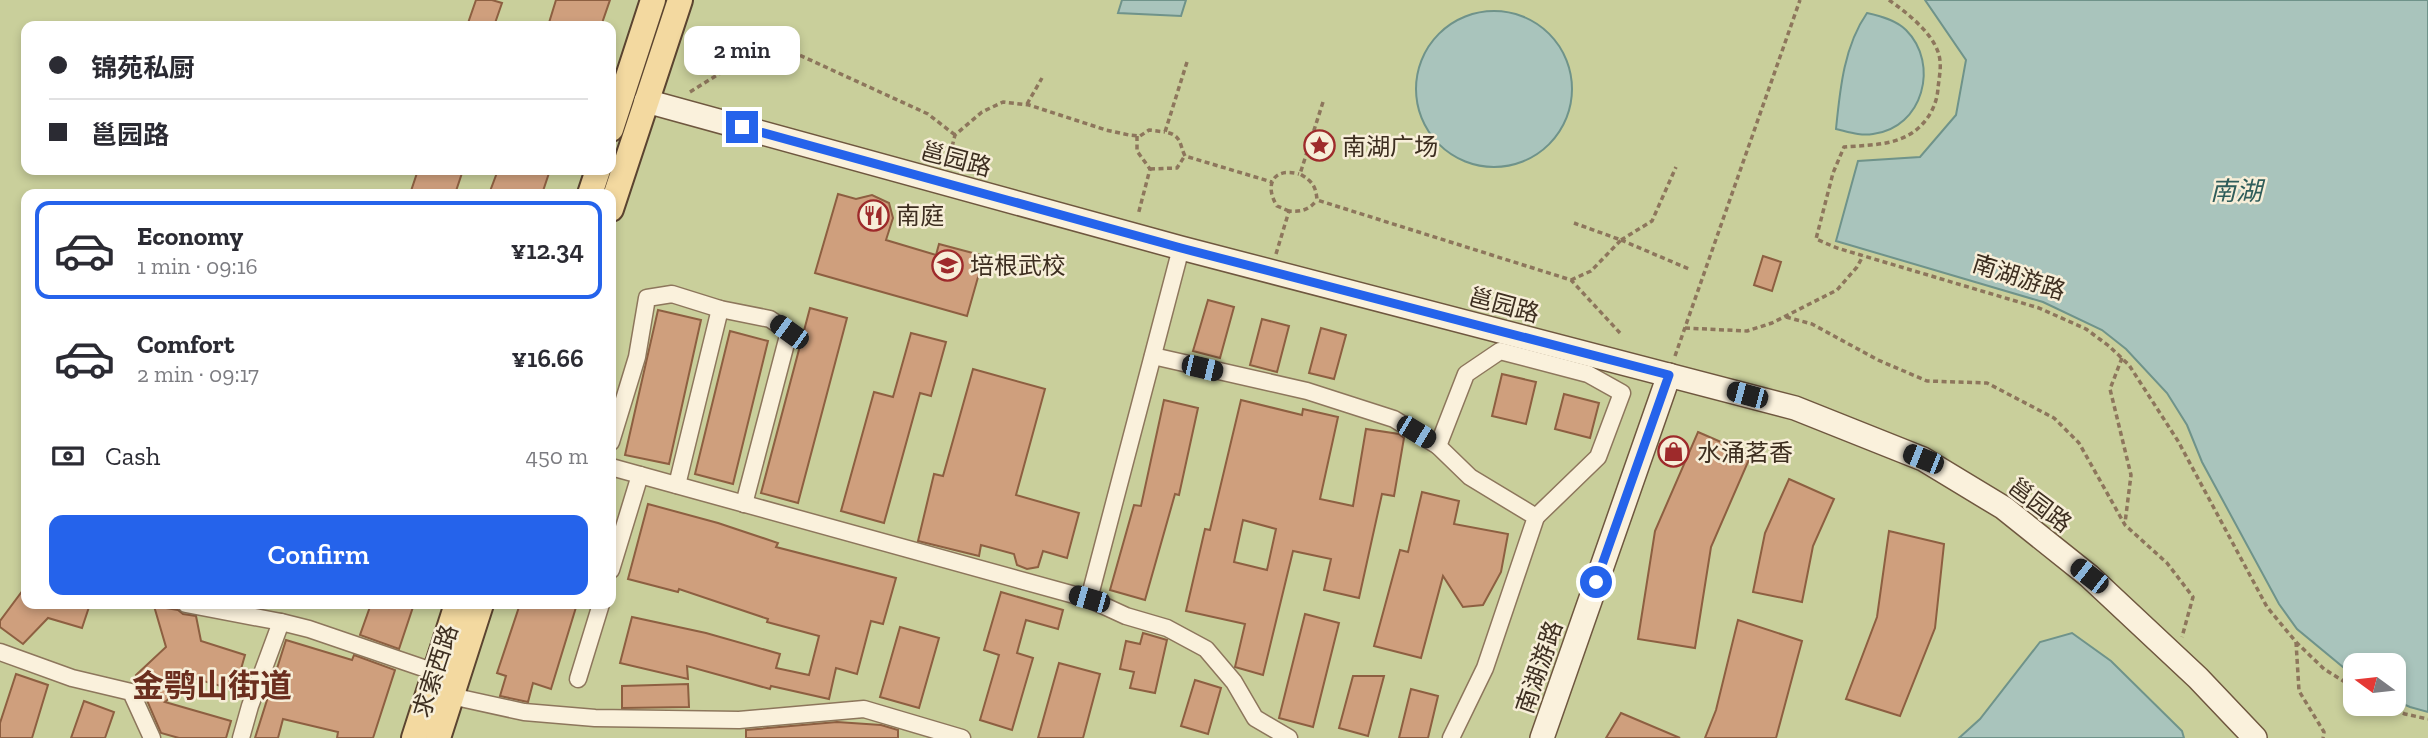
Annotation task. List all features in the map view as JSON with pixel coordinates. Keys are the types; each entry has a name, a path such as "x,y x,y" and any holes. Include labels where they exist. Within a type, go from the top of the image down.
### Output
{"main road":[{"path":"616,114 653,0"},
{"path":"616,198 657,104 680,0"},
{"name":"求索西路","path":"414,738 455,609"},
{"name":"求索西路","path":"438,738 479,609"}],"street":[{"name":"邕园路","path":"657,104 1181,248 1795,408 1923,459 2004,509 2089,576 2255,738"},
{"path":"1089,599 1181,248"},
{"path":"616,425 636,357 647,298 672,294 720,309 770,319 789,332 744,504"},
{"path":"677,485 720,309"},
{"path":"1438,446 1466,374 1500,351 1588,374 1622,393 1598,457 1536,517 1485,668 1451,738"},
{"path":"1153,356 1319,395 1394,419 1438,446 1470,477 1536,517"},
{"name":"南湖游路","path":"1542,738 1669,375"},
{"path":"616,468 1089,599 1126,617 1167,628 1206,649 1234,682 1255,718 1289,738"},
{"path":"616,554 640,475"},
{"path":"212,609 309,629 435,672"},
{"path":"578,679 599,609"},
{"path":"241,738 281,622"},
{"path":"0,652 72,678 131,692 152,738"},
{"path":"452,696 524,712 595,718 739,720 864,709 962,738"}],"path":[{"path":"1669,375 1800,0"},
{"name":"南湖游路","path":"1889,0 1912,16 1927,34 1940,59 1938,96 1932,113 1912,133 1888,144 1844,147 1833,173 1816,239 1863,256 2039,308 2086,330 2122,358 2144,385 2178,441 2267,607 2296,642 2325,669 2343,681"},
{"path":"657,104 754,56 771,42 928,114 955,135"},
{"path":"1165,132 1188,62"},
{"path":"1027,104 1042,78"},
{"path":"942,182 955,135 982,112 1003,102 1027,104 1105,130 1137,136 1149,130 1176,136 1181,141 1185,156 1177,168 1150,169"},
{"path":"1300,174 1323,102"},
{"path":"1137,136 1137,151 1150,169"},
{"path":"1185,156 1272,181"},
{"path":"1571,279 1591,271 1621,240 1652,220 1676,167"},
{"path":"1132,234 1150,169"},
{"path":"1281,174 1300,174 1316,188 1317,200 1311,208 1299,212 1276,206 1270,195 1272,181 1281,174"},
{"path":"1317,200 1571,279 1620,332"},
{"path":"1271,271 1289,211"},
{"path":"1574,223 1689,269"},
{"path":"1685,328 1746,331 1786,317 1837,290 1863,256"},
{"path":"1786,317 1812,324 1878,360 1927,381 1987,383 2054,418 2079,443 2125,525 2166,563 2193,597 2176,658"},
{"path":"2122,358 2110,389 2131,475 2125,525"},
{"path":"2296,642 2300,691 2324,732 2323,738"},
{"path":"2406,714 2428,719"}],"green space":[{"path":"0,0 2428,0 2428,738 0,738"}],"water":[{"path":"1122,0 1186,0 1181,16 1118,13"},
{"name":"南湖","path":"1925,0 2428,0 2428,712 2406,705 2406,653 2343,653 2343,667 2297,629 2279,604 2202,462 2187,425 2167,393 2126,349 2102,330 2043,302 1836,241 1858,161 1920,157 1956,115 1966,60"},
{"path":"1494,11 1524,17 1549,34 1566,59 1572,89 1566,119 1549,144 1524,161 1494,167 1464,161 1439,144 1422,119 1416,89 1422,59 1439,34 1464,17"},
{"path":"1867,13 1893,21 1906,30 1916,44 1924,76 1921,92 1904,120 1890,129 1873,134 1836,129 1848,54"},
{"path":"2072,633 2111,661 2182,731 2184,738 1959,738 1980,719 2040,642"}],"building":[{"path":"476,0 502,3 496,21 469,21"},
{"path":"556,0 610,0 603,21 550,21"},
{"path":"416,175 461,175 457,189 412,189"},
{"path":"496,175 548,175 544,189 491,189"},
{"path":"838,194 856,199 872,195 889,203 893,218 886,240 936,255 939,244 984,256 967,316 815,273"},
{"path":"1763,256 1781,262 1772,291 1754,285"},
{"path":"1208,300 1234,307 1220,358 1193,351"},
{"path":"810,308 847,318 798,503 761,493"},
{"path":"658,310 701,320 669,464 625,455"},
{"path":"1262,319 1289,326 1277,372 1250,365"},
{"path":"1321,328 1346,335 1334,379 1309,373"},
{"path":"730,331 768,341 733,484 695,474"},
{"path":"911,333 946,342 931,396 920,393 884,523 841,511 874,392 893,397"},
{"path":"973,369 1045,389 1016,495 1079,513 1067,558 1043,551 1038,567 1027,569 1017,565 1014,554 981,545 979,556 918,541 934,474 943,476"},
{"path":"1502,374 1536,382 1526,424 1492,416"},
{"path":"1564,394 1599,403 1590,438 1555,429"},
{"path":"1164,400 1198,408 1179,495 1175,494 1145,600 1110,590 1134,505 1141,506"},
{"path":"1241,400 1302,415 1303,409 1338,417 1320,499 1353,506 1366,429 1399,434 1404,438 1394,496 1382,494 1359,598 1324,590 1331,559 1293,551 1263,675 1235,667 1245,624 1186,611 1205,529 1210,530","holes":["1243,520 1276,529 1267,570 1234,562"]},
{"path":"1698,432 1751,455 1711,547 1695,648 1638,639 1655,531"},
{"path":"1789,479 1834,499 1813,546 1802,602 1753,592 1765,533"},
{"path":"1422,492 1459,501 1454,524 1508,534 1501,572 1483,605 1463,607 1443,576 1421,658 1374,646 1400,550 1408,552"},
{"path":"648,504 778,543 776,547 896,578 883,624 871,621 857,674 836,668 829,699 771,686 770,689 687,666 688,679 620,663 632,617 706,633 780,654 776,668 809,675 819,636 767,622 768,619 679,589 678,592 628,579"},
{"path":"1889,531 1944,544 1935,628 1900,716 1846,699 1877,617"},
{"path":"1001,592 1063,610 1058,629 1026,620 1017,653 1033,658 1012,730 980,720 999,655 984,650"},
{"path":"21,593 21,609 88,609 82,628 48,618 23,644 0,627 0,621"},
{"path":"155,609 178,610 183,614 196,616 201,641 245,655 235,690 193,678 165,702 231,721 226,738 179,738 161,733 136,675 166,647"},
{"path":"369,609 412,609 399,649 360,635"},
{"path":"518,609 575,609 551,689 533,683 528,702 500,696 506,676 497,673"},
{"path":"1305,614 1339,623 1313,727 1279,718"},
{"path":"1738,620 1802,641 1776,738 1705,738 1716,710"},
{"path":"900,627 939,638 919,708 880,697"},
{"path":"1143,633 1167,640 1155,693 1130,688 1134,672 1120,669 1126,641 1140,644"},
{"path":"286,640 352,660 354,655 395,670 373,738 337,738 338,732 283,719 278,738 255,738"},
{"path":"1059,663 1100,674 1083,738 1038,738"},
{"path":"16,674 48,685 32,738 0,738 0,723"},
{"path":"1353,676 1384,676 1368,736 1339,728"},
{"path":"1195,680 1221,688 1208,734 1181,726"},
{"path":"688,684 689,707 622,708 622,686"},
{"path":"1411,689 1438,696 1428,738 1399,738"},
{"path":"84,701 114,712 105,738 71,738"},
{"path":"1621,713 1680,738 1606,738"},
{"path":"837,722 881,725 898,730 898,738 746,738 746,730"}],"place":[{"name":"南湖广场","path":"1319,146"},
{"name":"南庭","path":"873,215"},
{"name":"培根武校","path":"947,265"},
{"name":"水涌茗香","path":"1674,452"}],"district":[{"name":"金鹗山街道","path":"212,686"}],"route":[{"path":"742,127 1181,248 1669,375 1596,582"}]}
